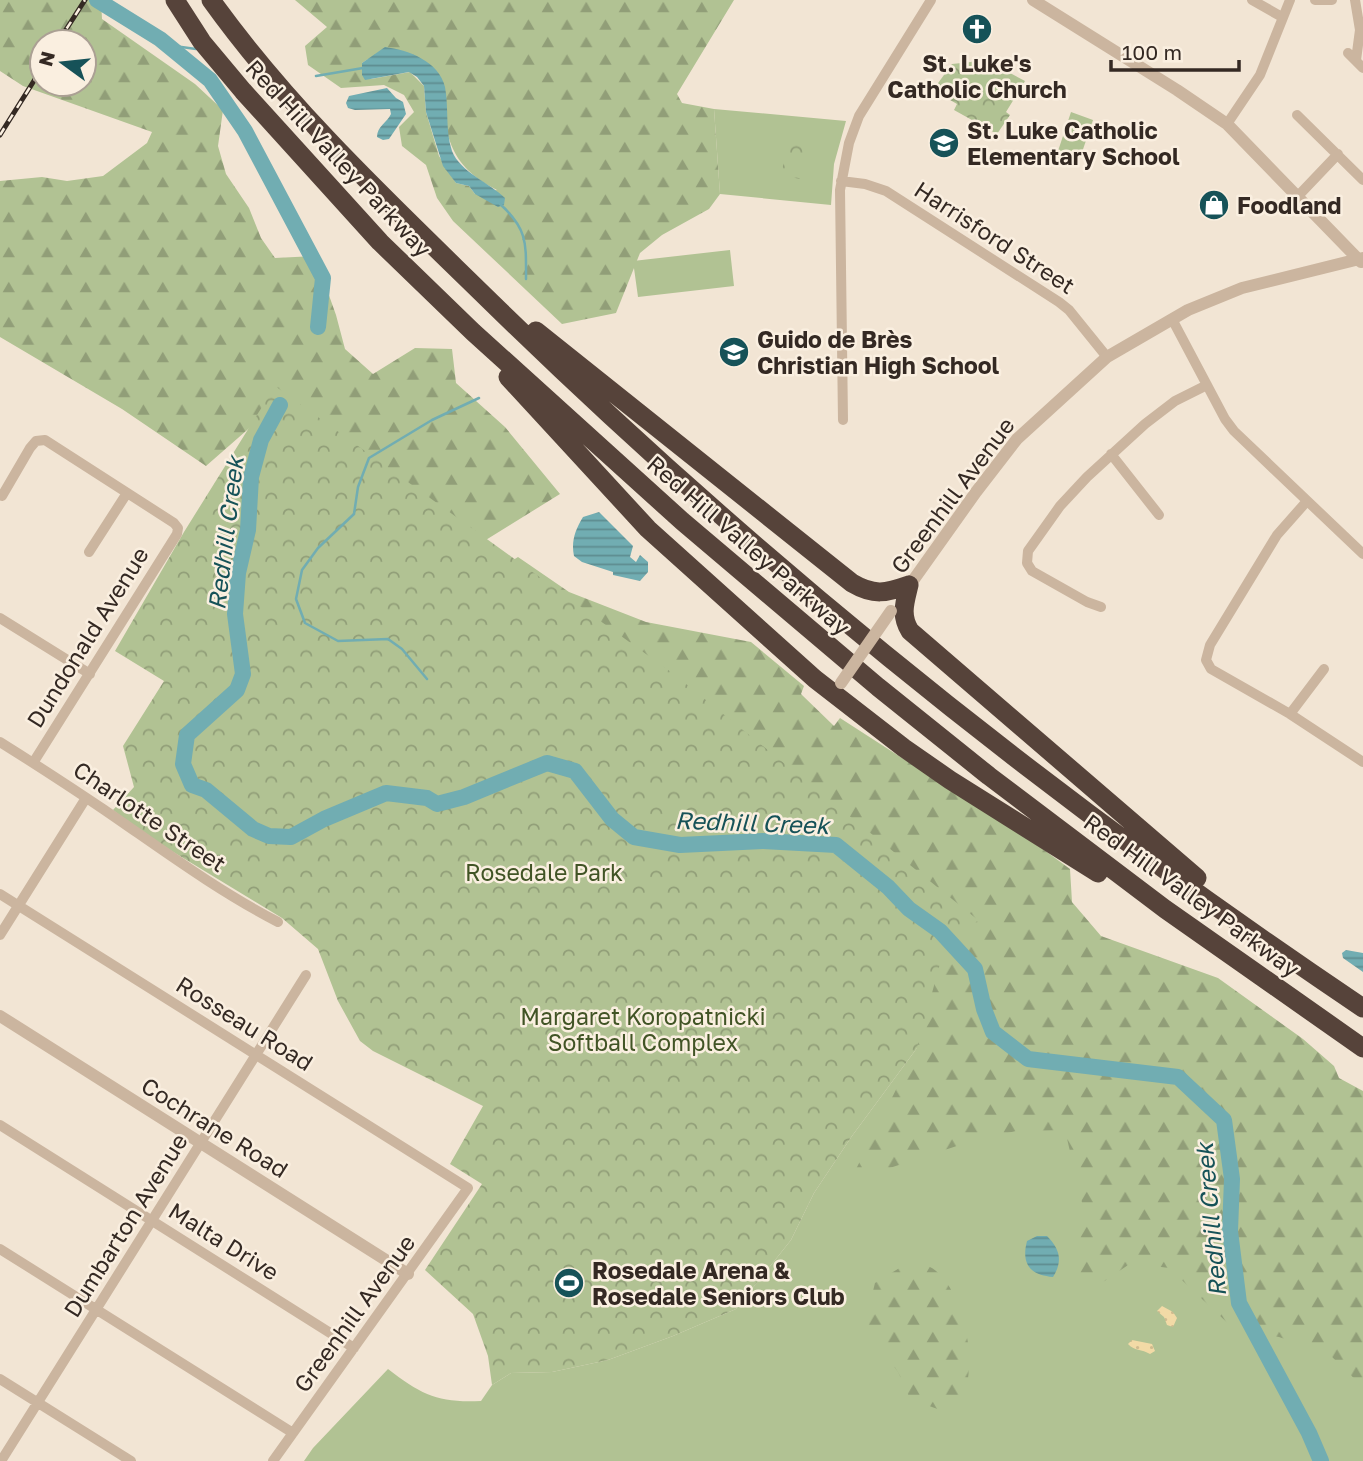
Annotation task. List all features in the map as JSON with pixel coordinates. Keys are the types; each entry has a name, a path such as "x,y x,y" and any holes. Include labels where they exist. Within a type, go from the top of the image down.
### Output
{"highway":[{"name":"Red Hill Valley Parkway","path":"175,0 202,42 243,91 380,242 473,332 682,522 989,776 1165,909 1363,1048"},
{"name":"Red Hill Valley Parkway","path":"211,0 243,44 302,111 565,374 671,472 893,662 1054,789 1276,949 1363,1008"},
{"path":"470,281 567,354 852,583 878,593 888,593 909,585"},
{"path":"473,332 494,362 649,529 729,604 837,688 904,748 1127,892 1165,909"},
{"path":"909,585 903,610 904,622 910,631 1222,900 1257,927 1276,949"}],"street":[{"path":"843,420 841,181 849,143 859,116 931,0"},
{"path":"1033,0 1227,124 1362,261"},
{"path":"1252,0 1282,17"},
{"path":"1227,124 1260,75 1290,0"},
{"path":"1315,0 1332,0"},
{"path":"1355,0 1360,30 1356,60"},
{"path":"1297,115 1363,178"},
{"path":"1298,196 1338,155"},
{"name":"Harrisford Street","path":"841,181 865,184 886,191 1034,286 1069,310 1107,357"},
{"name":"Greenhill Avenue","path":"837,688 976,492 1017,439 1107,357 1172,319 1242,288 1362,261"},
{"path":"1172,319 1234,431 1363,554"},
{"path":"1101,607 1032,571 1027,563 1028,551 1060,506 1111,454 1175,401 1207,385"},
{"path":"2,496 30,448 36,441 45,440 127,493 89,552"},
{"path":"1111,454 1159,514"},
{"name":"Dundonald Avenue","path":"33,763 177,534 178,528 174,523 127,493"},
{"path":"1307,501 1277,535 1210,645 1206,660 1211,669 1363,762"},
{"path":"0,618 90,674"},
{"path":"1290,715 1324,669"},
{"name":"Charlotte Street","path":"0,742 252,909 278,922"},
{"path":"0,935 86,798"},
{"name":"Rosseau Road","path":"0,894 468,1188"},
{"name":"Dumbarton Avenue","path":"1,1461 306,975"},
{"name":"Cochrane Road","path":"0,1016 408,1273"},
{"name":"Malta Drive","path":"0,1125 354,1348"},
{"name":"Greenhill Avenue","path":"273,1461 468,1188"},
{"path":"0,1249 293,1433"},
{"path":"0,1379 131,1461"}],"green space":[{"path":"0,0 101,0 102,19 195,84 223,110 218,146 226,174 249,208 261,238 275,258 315,256 345,349 373,374 415,348 452,349 456,383 505,427 560,494 439,569 254,424 206,466 122,409 0,337 0,181 42,177 67,181 103,176 147,143 152,132 57,98 98,98 98,28 28,28 28,88 0,71"},
{"path":"295,0 734,0 677,94 682,103 714,109 720,194 709,209 662,235 640,253 616,313 562,324 453,221 437,198 426,165 402,146 399,127 414,112 404,95 384,85 341,88 308,65 305,46 327,27","holes":["368,59 434,70 439,75 446,128 457,156 466,168 497,190 475,194 469,186 456,183 439,156 426,112 424,86 410,72 371,79 362,63"]},
{"path":"980,57 1025,81 1006,112 1010,115 997,134 954,110 957,104 933,90 952,64 971,62"},
{"path":"714,109 846,121 834,164 831,205 720,194"},
{"path":"1071,112 1093,120 1078,164 1056,157"},
{"path":"789,139 807,142 800,179 781,175"},
{"path":"730,250 734,286 638,297 633,261"},
{"name":"Rosedale Park","path":"275,386 675,675 978,920 941,960 917,1048 814,1193 791,1240 736,1309 608,1360 552,1372 511,1373 492,1385 488,1356 473,1314 425,1270 482,1184 450,1164 483,1106 373,1051 360,1041 338,1001 318,949 282,918 142,833 113,810 134,787 123,746 164,681 115,651 184,532"},
{"path":"518,557 569,592 646,622 751,642 804,686 801,694 834,726 840,718 1070,869 1072,902 1101,936 1218,978 1303,1039 1334,1066 1339,1078 1363,1091 1363,1387 1329,1354 1279,1337 1234,1329 1169,1268 1131,1263 1090,1291 1074,1270 1083,1207 1065,1130 1016,1131 969,1142 850,1181 917,1048 507,564"},
{"path":"917,1048 1073,1134 1363,1322 1363,1461 304,1461 313,1448 388,1369 431,1396 481,1401 492,1385 511,1373 552,1372 608,1360 736,1309 791,1240 814,1193"},
{"path":"906,1264 926,1265 938,1273 954,1295 964,1324 969,1352 965,1403 943,1411 910,1399 898,1372 868,1332 875,1283"}],"sand":[{"path":"1162,1306 1173,1312 1177,1318 1173,1327 1167,1325 1164,1317 1157,1311"},
{"path":"1132,1340 1152,1344 1155,1351 1150,1354 1133,1348 1128,1344"}],"water":[{"path":"385,47 413,54 436,70 445,87 452,151 468,171 505,198 504,205 498,207 475,194 469,186 456,183 443,166 426,112 424,86 417,77 409,72 365,80 362,63"},
{"path":"387,88 403,102 406,114 389,139 383,140 377,137 377,133 391,114 390,109 355,110 348,108 346,103 349,96"},
{"path":"599,512 633,546 630,557 636,562 640,555 648,562 648,572 640,581 613,575 613,572 582,562 574,556 573,541 580,522 583,517"},
{"path":"1346,950 1363,953 1363,972 1343,958 1342,953"},
{"path":"1037,1236 1047,1236 1059,1255 1053,1277 1038,1274 1027,1262 1027,1241"}],"waterway":[{"name":"Redhill Creek","path":"97,0 160,39 210,80 245,131 323,278 318,327"},
{"path":"167,45 196,49"},
{"path":"316,76 363,68"},
{"path":"500,204 521,229 526,256 526,279"},
{"path":"427,679 402,649 388,639 338,641 305,623 296,599 302,570 318,548 354,514 358,487 369,458 432,420 479,398"},
{"name":"Redhill Creek","path":"280,405 261,440 251,477 248,530 238,573 235,614 243,674 237,690 187,735 183,764 192,785 206,790 253,829 269,836 291,837 324,819 386,793 427,798 437,804 464,797 547,763 575,771 612,819 634,837 680,845 763,841 836,845 888,887 909,909 940,931 975,969 984,1009 993,1032 1028,1059 1178,1077 1224,1120 1232,1179 1230,1231 1239,1303 1309,1433 1321,1461"}],"railway":[{"path":"67,28 85,0"},
{"path":"0,135 28,90"}],"place":[{"name":"St. Luke's Catholic Church","path":"977,29"},
{"name":"St. Luke Catholic Elementary School","path":"944,143"},
{"name":"Foodland","path":"1214,205"},
{"name":"Guido de Brès Christian High School","path":"734,352"},
{"name":"Rosedale Arena & Rosedale Seniors Club","path":"569,1283"}],"park label":[{"name":"Margaret Koropatnicki Softball Complex","path":"643,1029"}]}
